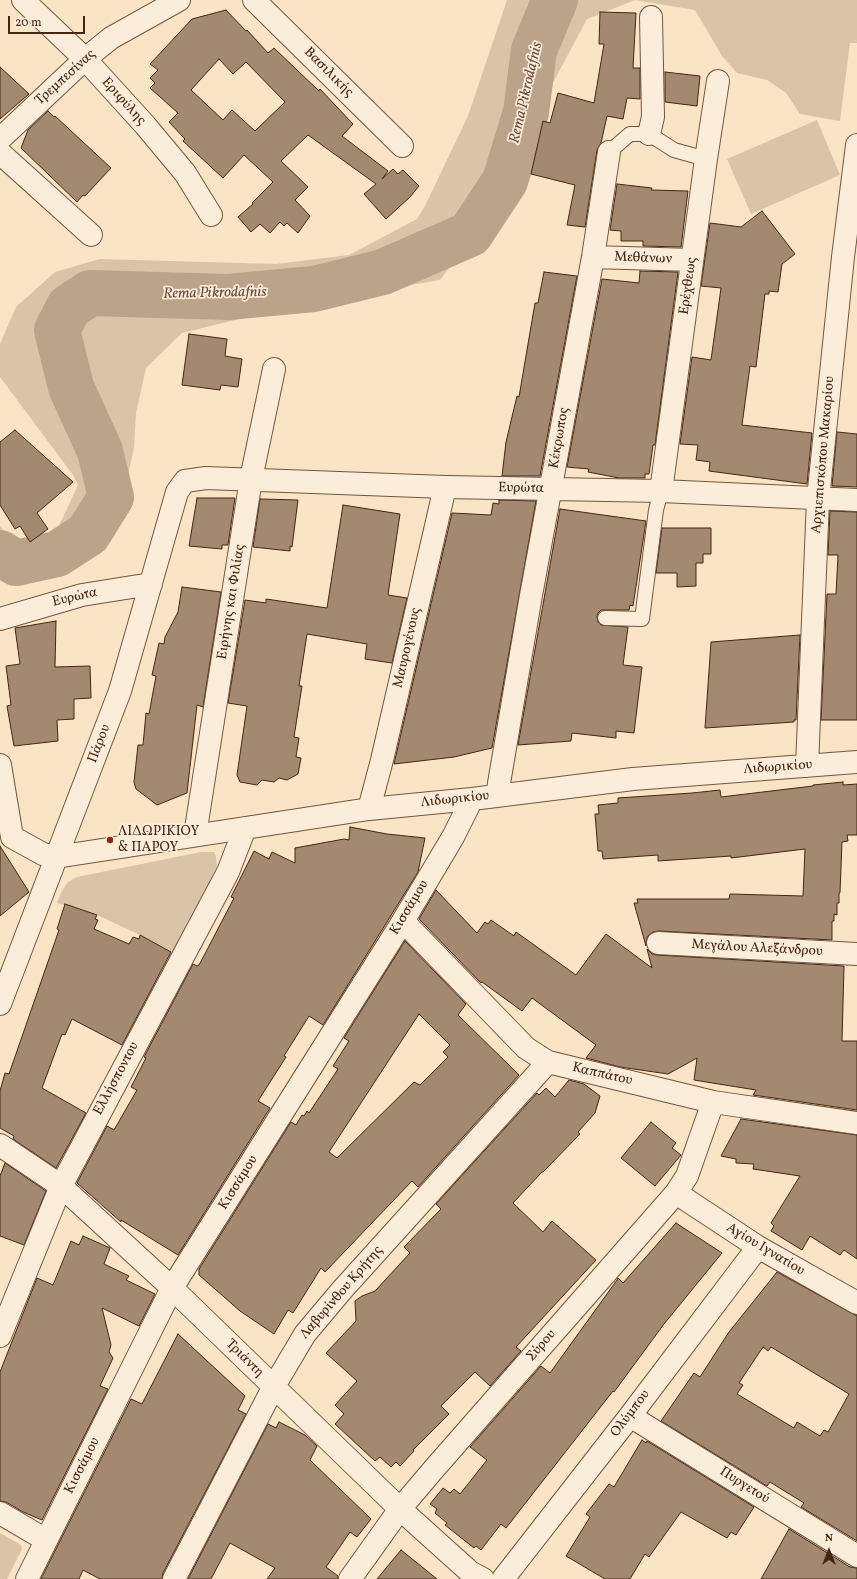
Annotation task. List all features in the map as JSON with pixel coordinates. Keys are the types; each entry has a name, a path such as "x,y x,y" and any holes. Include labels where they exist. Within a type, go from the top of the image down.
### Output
{"street":[{"name":"Εριφύλης","path":"23,0 85,59 145,125 185,173 210,215"},
{"name":"Τρεμπεσίνας","path":"0,140 85,59 111,38 179,0"},
{"name":"Βασιλικής","path":"254,0 402,146"},
{"path":"649,134 653,117 651,17"},
{"name":"Ερέχθεως","path":"661,491 718,81"},
{"name":"Αρχιεπισκόπου Μακαρίου","path":"807,766 818,499 850,258 857,145"},
{"name":"Κέκρωπος","path":"497,795 593,258 609,152"},
{"path":"0,153 91,235"},
{"name":"Μεθάνων","path":"593,258 692,260"},
{"name":"Ειρήνης και Φιλίας","path":"195,835 251,479 274,369"},
{"name":"Ευρώτα","path":"185,481 206,478 251,479 445,487 661,491 857,500"},
{"name":"Πάρου","path":"0,1004 56,857 68,830 120,691 177,492 185,481"},
{"name":"Μαυρογένους","path":"369,809 382,760 445,487"},
{"name":"Ευρώτα","path":"0,619 82,595 151,584"},
{"name":"Λιδωρικίου","path":"56,857 369,809 472,799 633,779 857,762"},
{"path":"0,765 6,843 56,857"},
{"name":"Κισσάμου","path":"27,1579 172,1288 403,920 453,837 472,799"},
{"name":"Ελλήσποντου","path":"0,1336 61,1186 228,872 245,828"},
{"name":"Καππάτου","path":"403,920 526,1048 548,1062 713,1102 857,1123"},
{"name":"Μεγάλου Αλεξάνδρου","path":"658,943 857,954"},
{"name":"Λαβυρίνθου Κρήτης","path":"174,1579 273,1388 305,1334 347,1284 548,1062"},
{"name":"Σύρου","path":"350,1579 400,1509 676,1193 687,1176 713,1102"},
{"name":"Τριάντη","path":"0,1145 61,1186 172,1288 273,1388 400,1509 470,1572 483,1579"},
{"name":"Αγίου Ιγνατίου","path":"676,1193 758,1247 857,1303"},
{"name":"Ολύμπου","path":"503,1579 630,1416 758,1247"},
{"name":"Πυργετού","path":"630,1416 857,1556"},
{"path":"0,1513 46,1540"}],"lane":[{"path":"609,152 630,134 649,134 674,150 706,159"},
{"path":"605,618 642,619 656,510 661,491"}],"shaded area":[{"path":"507,0 635,0 587,19 546,96 510,189 440,280 305,303 182,333 146,368 136,413 134,448 114,537 19,582 0,577 0,526 13,542 32,545 58,528 78,485 73,475 0,377 0,344 16,307 55,272 100,259 276,264 349,255 417,219 425,206 468,116"},
{"path":"635,0 857,0 857,43 850,43 840,121 800,114 786,93 767,80 737,73 722,56 695,10"},
{"path":"817,120 840,175 751,214 727,159"},
{"path":"201,852 214,852 217,866 174,953 97,915 57,903 68,882 77,877"},
{"path":"0,1533 21,1545 22,1549 7,1579 0,1579"}],"building":[{"path":"226,10 268,53 274,48 319,91 320,89 353,124 342,136 388,171 382,179 393,169 398,174 403,170 419,186 410,197 386,219 364,194 376,184 308,135 281,161 308,187 295,200 310,216 298,233 287,223 284,226 280,222 270,233 260,224 251,232 238,217 253,204 252,203 273,182 244,155 223,178 183,141 185,139 169,122 178,113 150,88 155,83 150,78 158,70 150,64 192,19","holes":["219,59 233,74 246,62 285,102 255,131 232,110 223,120 191,90"]},
{"path":"600,12 636,13 633,68 640,68 640,99 627,98 623,119 607,116 601,143 597,150 585,227 567,225 575,185 531,174 543,121 550,123 558,93 594,103 604,44 599,44"},
{"path":"0,67 29,94 0,119"},
{"path":"665,72 700,76 697,106 665,102"},
{"path":"48,111 111,168 85,196 83,195 77,202 21,148 28,130"},
{"path":"617,184 652,188 651,190 688,191 681,247 643,246 643,241 621,241 621,231 610,230"},
{"path":"762,211 795,254 782,264 778,292 769,291 769,294 765,294 756,367 750,366 742,425 812,433 807,484 709,471 710,462 696,460 698,445 680,444 692,357 711,360 721,288 701,286 710,223 741,227"},
{"path":"640,271 678,272 655,445 653,445 649,474 645,474 645,478 619,478 588,472 589,469 567,467 602,279 639,283"},
{"path":"544,272 577,276 540,476 502,476 506,442 517,396 519,397 535,303 538,303"},
{"path":"189,334 227,339 225,356 242,359 238,387 221,385 220,390 182,385"},
{"path":"15,430 73,482 37,513 48,529 30,542 20,526 15,529 0,505 0,442"},
{"path":"837,432 857,434 857,487 832,486"},
{"path":"197,498 235,498 228,545 222,545 222,549 189,546"},
{"path":"260,499 298,500 292,547 290,546 290,551 253,547"},
{"path":"499,500 536,501 492,748 454,757 394,764 452,513 491,515 493,503 499,504"},
{"path":"343,505 400,514 388,595 407,598 392,663 365,659 367,644 307,634 299,686 302,686 294,737 299,738 296,757 301,758 298,774 287,780 279,778 274,782 262,780 257,785 240,782 237,775 247,706 228,703 245,600 266,603 266,599 327,608"},
{"path":"560,509 646,521 633,606 630,605 629,610 601,610 597,617 598,622 601,625 628,627 623,665 642,667 634,733 616,731 616,738 572,733 571,741 518,745"},
{"path":"830,511 857,512 857,720 821,720 827,594 836,594 838,555 828,555"},
{"path":"662,528 711,528 711,554 703,554 703,563 696,563 696,586 677,587 677,573 656,573"},
{"path":"182,587 221,592 203,707 197,705 187,793 157,805 136,789 134,782 138,745 143,745 146,713 149,714 156,676 152,675 159,643 164,644 165,637 178,612"},
{"path":"56,621 55,667 90,666 91,698 74,699 74,719 57,720 58,741 14,746 7,706 11,705 6,666 20,664 15,628"},
{"path":"800,635 796,720 794,720 794,722 705,728 711,642"},
{"path":"843,782 843,785 857,784 857,835 847,835 848,841 842,842 839,903 837,903 837,915 834,914 834,921 832,921 832,940 659,931 653,932 648,936 646,946 634,903 638,903 637,899 729,899 730,894 803,896 805,849 731,858 731,856 658,861 658,855 603,859 602,851 598,851 595,814 599,814 598,805 618,803 618,798 720,790 721,797"},
{"path":"350,827 387,834 425,838 418,872 323,1025 309,1016 284,1056 286,1057 258,1101 270,1108 178,1255 121,1220 121,1222 77,1183 107,1126 114,1130 137,1090 131,1087 146,1058 144,1057 193,964 197,966 199,965 234,898 231,897 254,851 269,859 272,852 295,863 295,848 344,839 349,840"},
{"path":"0,846 29,892 0,916"},
{"path":"436,890 477,933 485,922 488,924 491,920 514,936 516,932 576,975 606,934 652,968 647,949 652,954 657,955 844,966 842,1041 857,1041 857,1110 753,1095 756,1090 694,1080 697,1058 668,1074 620,1067 586,1058 596,1045 532,998 522,1011 482,982 481,983 419,919"},
{"path":"65,904 97,915 95,919 98,920 94,929 129,944 133,937 139,939 140,935 171,952 122,1045 72,1019 65,1035 62,1034 42,1088 86,1113 56,1168 13,1139 14,1136 0,1128 0,1091 5,1073 9,1074 59,930 57,929"},
{"path":"405,941 466,1004 458,1015 519,1075 418,1187 412,1181 325,1272 321,1268 293,1313 288,1310 274,1334 240,1311 199,1275 199,1269 291,1122 296,1125 302,1115 304,1116 307,1111 309,1113 338,1069 333,1066 349,1041 344,1038","holes":["419,1014 450,1045 443,1052 448,1057 420,1085 414,1082 337,1158 329,1152"]},
{"path":"569,1080 584,1084 600,1096 595,1113 578,1132 580,1134 513,1203 543,1232 552,1221 596,1260 516,1347 521,1351 490,1386 475,1372 441,1406 449,1414 413,1450 414,1451 400,1466 396,1462 391,1467 380,1457 375,1461 335,1424 344,1414 335,1405 357,1381 326,1353 356,1321 355,1301 362,1296 375,1291 410,1253 404,1247 441,1209 436,1204 537,1093 539,1095 546,1088 555,1097"},
{"path":"741,1119 857,1135 857,1259 844,1250 840,1255 810,1236 802,1250 771,1231 774,1226 771,1223 800,1176 753,1169 754,1164 736,1163 736,1159 721,1156"},
{"path":"651,1122 676,1143 672,1148 681,1155 655,1186 621,1158"},
{"path":"5,1163 46,1191 24,1245 0,1236 0,1176"},
{"path":"676,1223 722,1253 664,1324 614,1392 613,1391 506,1528 501,1524 481,1550 476,1546 474,1548 445,1525 447,1523 435,1513 437,1509 430,1504 443,1488 450,1493 454,1489 460,1494 487,1460 470,1447 541,1366 550,1373 618,1278 623,1283"},
{"path":"83,1236 110,1248 104,1264 129,1276 126,1280 155,1294 139,1326 102,1308 111,1345 109,1352 113,1358 100,1386 108,1389 42,1520 23,1512 6,1502 0,1501 0,1372 37,1278 53,1285 71,1241 79,1245"},
{"path":"777,1272 857,1316 857,1541 801,1507 804,1503 770,1482 767,1486 661,1421 694,1373 700,1377 729,1332","holes":["763,1347 768,1351 771,1347 849,1394 828,1432 824,1430 820,1436 797,1422 794,1428 737,1394 743,1385 739,1383"]},
{"path":"178,1334 245,1396 238,1410 246,1414 163,1573 162,1579 100,1579 83,1570 79,1579 41,1579 131,1399 142,1404"},
{"path":"279,1422 305,1435 317,1446 310,1460 371,1519 357,1537 350,1532 326,1567 338,1576 338,1579 267,1579 275,1568 230,1543 211,1579 188,1579 268,1424 276,1428"},
{"path":"642,1440 646,1443 647,1441 754,1507 736,1535 731,1532 727,1538 681,1512 649,1557 645,1554 630,1579 605,1579 566,1556 590,1517 586,1514 609,1484 614,1487"},
{"path":"789,1529 850,1567 857,1568 857,1579 761,1579"},
{"path":"401,1550 437,1579 377,1579"}],"waterway":[{"name":"Rema Pikrodafnis","path":"0,553 16,563 57,554 88,534 111,497 100,451 71,387 57,330 69,307 90,293 228,297 314,289 383,272 470,234 505,181 526,112 534,50 555,0"}],"place":[{"name":"ΛΙΔΩΡΙΚΙΟΥ & ΠΑΡΟΥ","path":"110,840"}]}
